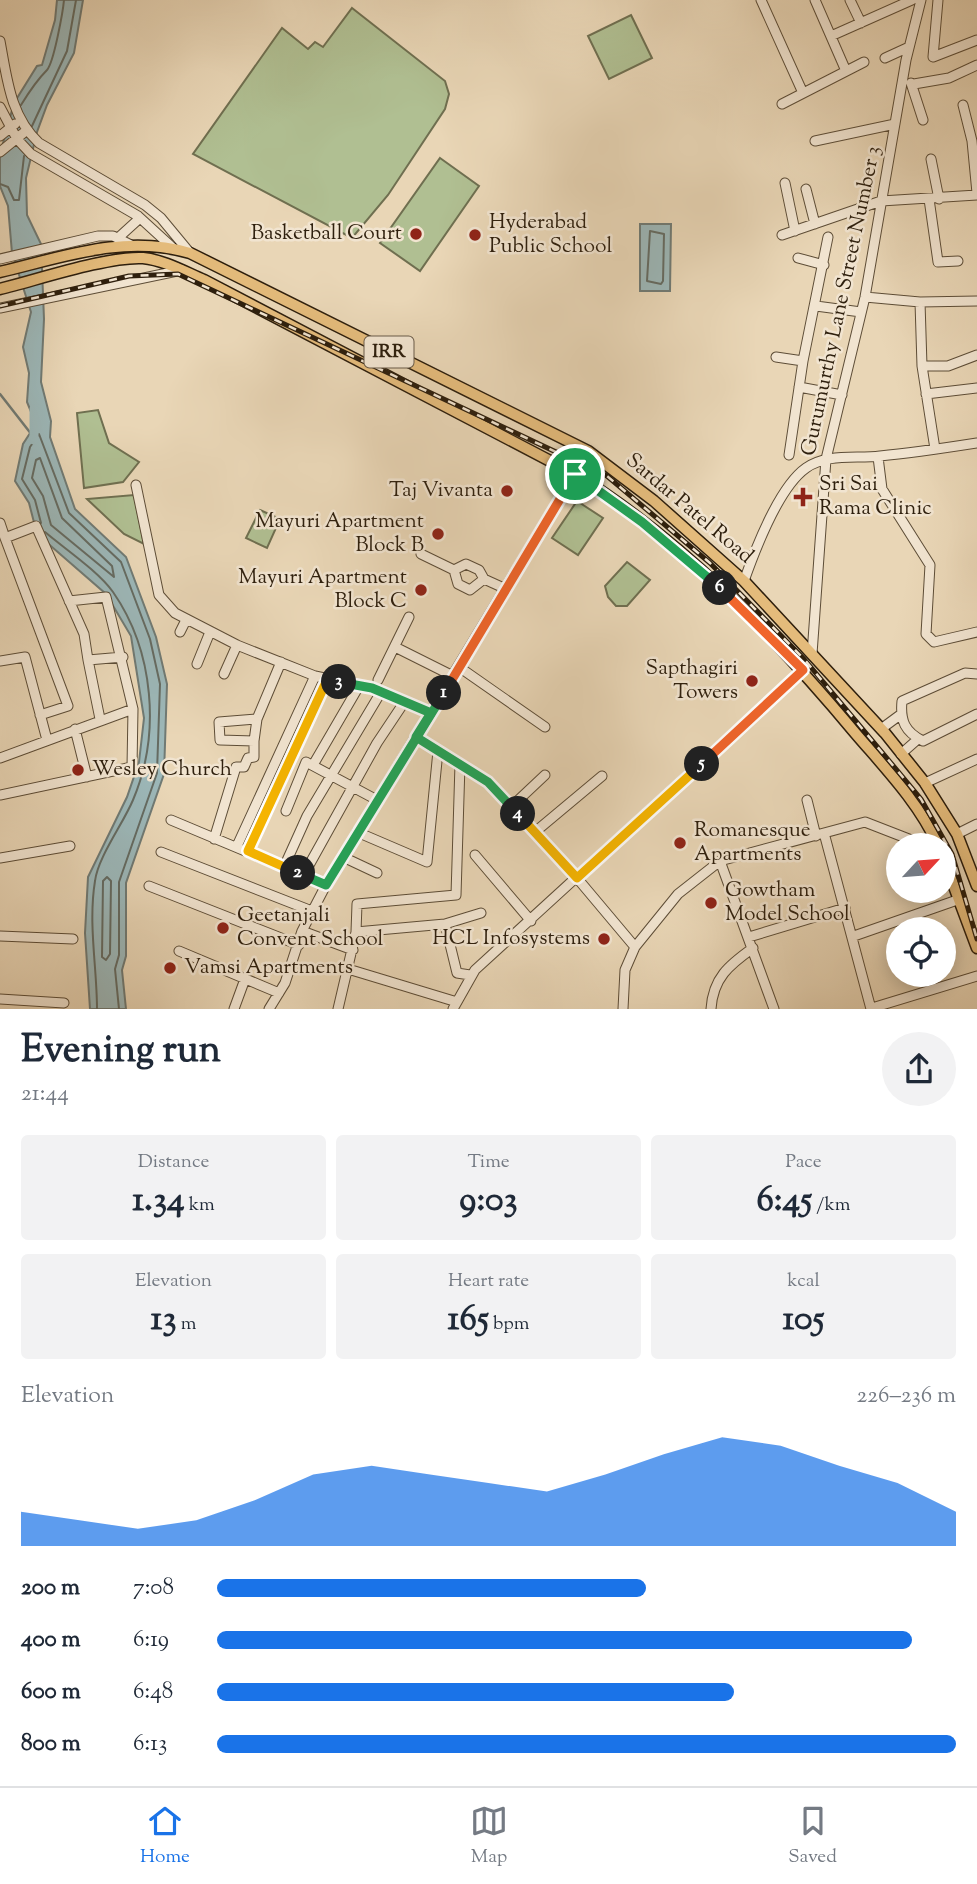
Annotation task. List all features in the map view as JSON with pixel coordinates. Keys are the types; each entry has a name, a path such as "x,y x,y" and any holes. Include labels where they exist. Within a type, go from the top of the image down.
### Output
{"main road":[{"name":"IRR","path":"0,272 106,247 131,245 173,248 190,253"},
{"name":"Sardar Patel Road","path":"190,253 588,451 654,501 744,581 881,729 925,783 957,834 977,886"},
{"name":"IRR","path":"0,289 121,260 142,258 182,270"},
{"name":"Sardar Patel Road","path":"182,270 575,474 602,491 696,565 803,670 909,796 931,833"},
{"path":"956,888 977,948"}],"street":[{"path":"761,0 803,93"},
{"path":"815,0 846,71"},
{"path":"850,0 861,23"},
{"path":"831,36 912,0"},
{"name":"Gurumurthy Lane Street Number 3","path":"812,654 826,459 861,313 909,47 921,0"},
{"path":"938,0 933,57 977,40"},
{"path":"0,41 12,103 27,130 39,143 145,205 161,218 190,253"},
{"path":"885,58 909,47"},
{"path":"782,104 864,62"},
{"path":"903,81 914,84 949,78 977,65"},
{"path":"914,84 923,120"},
{"path":"782,235 881,201 977,194 974,140 963,105"},
{"path":"0,107 17,139 31,154 139,217 173,248"},
{"path":"0,136 20,120"},
{"path":"815,141 895,124"},
{"path":"0,152 27,130"},
{"path":"931,159 938,262 958,261"},
{"path":"785,183 795,231"},
{"path":"806,189 815,224"},
{"path":"118,238 139,217"},
{"path":"3,258 98,236 118,238 131,245"},
{"path":"789,455 803,361 828,237"},
{"path":"798,258 824,265"},
{"path":"2,308 182,270"},
{"path":"864,298 920,302 977,301"},
{"path":"920,302 922,366 935,449"},
{"path":"816,306 861,313"},
{"path":"922,366 948,366 977,355"},
{"path":"776,357 803,361"},
{"path":"799,387 842,395"},
{"path":"926,394 977,387"},
{"path":"744,581 755,548 797,477 808,467 826,459 877,457 977,443"},
{"path":"269,1009 279,993 302,931 326,885 588,451"},
{"path":"877,457 882,489 930,565 926,634 934,642 977,632"},
{"path":"136,485 159,594 175,613 237,645 315,676 381,692 404,704 431,713"},
{"path":"0,523 68,706 40,715"},
{"path":"5,538 36,526 84,634 100,719"},
{"path":"421,554 454,570 458,584 470,590 484,579"},
{"path":"454,570 466,564 479,570 484,579 506,589"},
{"path":"0,795 132,767 133,709 106,597 69,601"},
{"path":"378,680 409,617"},
{"path":"180,632 186,620"},
{"path":"197,664 209,632"},
{"path":"225,674 237,645"},
{"path":"395,647 456,672 545,727"},
{"path":"0,662 25,657 47,740"},
{"path":"88,660 122,657"},
{"path":"214,839 236,767 244,767 248,758 254,757 257,719 281,662"},
{"path":"348,969 455,1005 470,975 803,670"},
{"path":"977,674 965,673 902,701 900,715 906,730 923,741 977,714"},
{"path":"237,846 315,676"},
{"path":"248,851 327,680"},
{"path":"313,765 359,686"},
{"path":"284,867 307,816 381,692"},
{"path":"303,876 404,704"},
{"path":"0,758 133,709"},
{"path":"881,729 900,715"},
{"path":"254,741 220,740 219,722 257,719"},
{"path":"75,729 87,777"},
{"path":"416,737 488,782 577,878 635,947"},
{"path":"901,754 918,738"},
{"path":"357,832 426,862 438,751"},
{"path":"925,783 977,759"},
{"path":"286,811 306,762 377,800"},
{"path":"340,1009 356,932 357,904 456,895 460,764"},
{"path":"511,807 545,775"},
{"path":"536,832 602,776"},
{"path":"807,800 845,908 872,1008 977,976"},
{"path":"170,820 326,885"},
{"path":"623,1009 625,970 635,947 678,894 720,861 865,822 893,833"},
{"path":"957,834 977,824"},
{"path":"0,858 70,846"},
{"path":"161,852 312,911"},
{"path":"475,855 531,921"},
{"path":"343,857 377,873"},
{"path":"720,861 774,1009"},
{"path":"149,887 299,945"},
{"path":"853,936 960,898"},
{"path":"749,937 845,908"},
{"path":"356,932 445,924 481,913"},
{"path":"445,924 457,973 470,975"},
{"path":"302,931 353,950"},
{"path":"0,936 73,939"},
{"path":"711,1009 717,979 753,948"},
{"path":"178,951 279,993"},
{"path":"234,1009 245,979"},
{"path":"0,999 64,1003"}],"green space":[{"path":"352,8 445,81 449,94 445,109 388,195 352,238 193,154 282,28 308,49 315,42 323,47"},
{"path":"631,15 652,58 609,79 588,36"},
{"path":"440,158 479,186 420,271 380,243"},
{"path":"98,410 109,443 139,462 123,482 84,488 77,413"},
{"path":"134,495 144,544 124,534 87,499"},
{"path":"577,501 603,518 578,555 552,538"},
{"path":"260,510 280,519 267,548 246,538"},
{"path":"627,562 650,580 627,606 616,606 608,597 605,586"}],"water":[{"path":"57,0 83,0 74,53 47,105 37,132 26,178 27,215 41,244 44,319 41,382 51,421 50,437 75,509 126,557 156,637 167,684 164,774 126,883 126,956 122,970 126,1009 90,1009 85,933 88,877 127,797 139,762 144,718 131,636 106,594 37,534 29,503 15,481 23,444 36,424 27,402 29,373 23,347 31,312 12,253 8,206 0,186 0,154 14,103 37,66 42,65 55,20"},
{"path":"640,224 671,224 670,291 640,291"}],"waterway":[{"path":"0,394 32,435"},
{"path":"34,409 34,440"}],"railway":[{"path":"0,306 129,276 178,274 607,476 710,563 804,659 921,799 952,854 977,939"}],"place":[{"name":"Basketball Court","path":"416,234"},
{"name":"Hyderabad Public School","path":"475,235"},
{"name":"Taj Vivanta","path":"507,491"},
{"name":"Sri Sai Rama Clinic","path":"803,497"},
{"name":"Mayuri Apartment Block B","path":"438,534"},
{"name":"Mayuri Apartment Block C","path":"421,590"},
{"name":"Sapthagiri Towers","path":"752,681"},
{"name":"Wesley Church","path":"78,770"},
{"name":"Romanesque Apartments","path":"680,843"},
{"name":"Gowtham Model School","path":"711,903"},
{"name":"Geetanjali Convent School","path":"223,928"},
{"name":"HCL Infosystems","path":"604,939"},
{"name":"Vamsi Apartments","path":"170,968"}],"route":[{"path":"575,474 431,713 416,737 366,818 357,832 326,885 248,851 327,680 372,688 404,704 431,713 416,737 488,782 577,878 803,670 696,565 602,491 575,474"}]}
